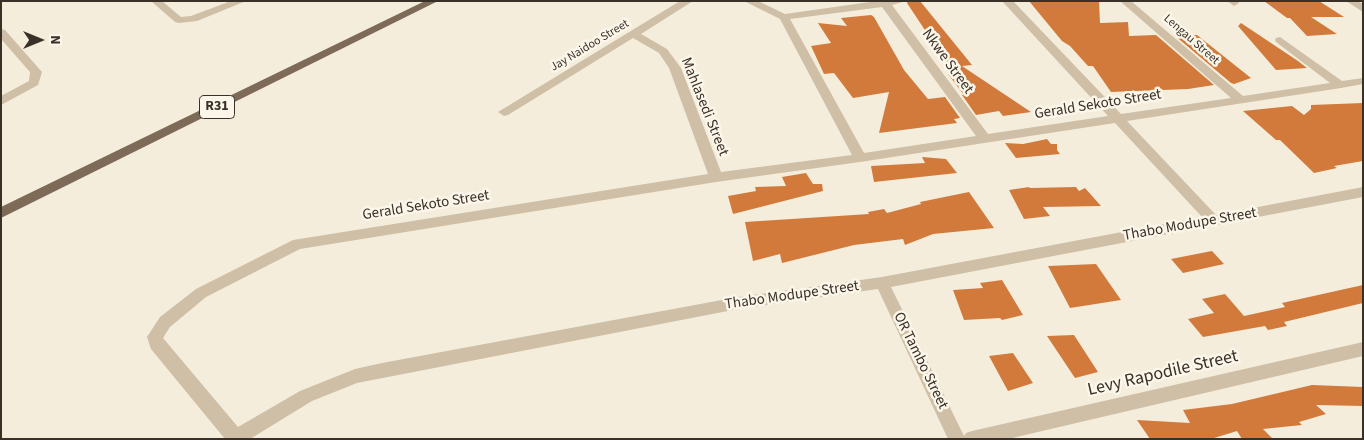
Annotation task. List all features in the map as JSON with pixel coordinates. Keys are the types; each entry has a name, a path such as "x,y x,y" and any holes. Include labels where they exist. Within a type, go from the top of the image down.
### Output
{"main road":[{"name":"R31","path":"1,213 433,1"}],"street":[{"path":"156,1 179,20 193,19 217,12 242,1"},
{"name":"Jay Naidoo Street","path":"504,112 635,35 688,1"},
{"path":"749,1 784,17 902,1"},
{"path":"1007,1 1214,221"},
{"name":"Lengau Street","path":"1125,1 1240,100"},
{"path":"1351,1 1363,9"},
{"name":"Nkwe Street","path":"885,3 984,138"},
{"path":"784,17 860,158"},
{"path":"1,32 36,72 34,83 1,101"},
{"name":"Mahlasedi Street","path":"635,35 656,45 663,51 674,68 716,177"},
{"path":"1280,40 1341,85"},
{"name":"Gerald Sekoto Street","path":"235,438 157,344 155,337 165,322 201,293 269,256 305,243 716,177 860,158 1363,81"},
{"name":"Thabo Modupe Street","path":"235,438 306,396 355,376 373,372 738,303 882,283 1363,192"},
{"name":"OR Tambo Street","path":"882,283 957,439"},
{"name":"Levy Rapodile Street","path":"972,439 1363,349"}],"building":[{"path":"908,1 920,1 972,65 962,66 1031,112 1003,116 999,111 976,115 948,74 954,74 907,3"},
{"path":"1029,1 1099,1 1100,23 1128,22 1129,36 1156,35 1214,85 1188,89 1111,92 1093,66 1088,66 1070,46 1062,41"},
{"path":"1264,1 1319,1 1344,17 1311,17 1337,34 1307,36 1290,18 1287,18"},
{"path":"871,15 874,17 904,70 928,99 945,97 960,118 954,119 957,123 879,133 889,92 853,98 834,73 824,74 811,46 831,43 818,23 847,26 841,18"},
{"path":"1241,23 1307,68 1276,70 1238,26"},
{"path":"1174,35 1197,35 1251,78 1234,84 1231,83"},
{"path":"1363,103 1363,161 1334,166 1337,168 1314,173 1280,140 1276,140 1243,111 1292,106 1304,115 1311,109 1311,105"},
{"path":"1047,139 1051,144 1057,144 1057,150 1060,154 1016,158 1005,143 1023,144"},
{"path":"922,157 946,159 957,173 874,182 871,166 925,163"},
{"path":"806,173 813,184 822,184 823,191 733,214 728,196 756,191 755,187 786,186 782,177"},
{"path":"1029,187 1076,187 1079,191 1085,188 1101,206 1043,207 1050,216 1024,219 1009,190"},
{"path":"969,192 994,228 933,234 905,245 903,239 854,245 782,263 780,254 753,261 745,222 869,214 868,212 884,209 887,213 921,204 920,202"},
{"path":"1212,251 1224,264 1183,273 1171,259"},
{"path":"1096,264 1121,300 1070,308 1048,266"},
{"path":"1002,280 1023,315 1002,320 1000,318 964,320 953,290 983,288 980,283"},
{"path":"1363,285 1363,303 1284,322 1287,326 1268,330 1265,326 1203,337 1188,319 1214,313 1202,299 1225,294 1244,316 1285,307 1282,303"},
{"path":"1074,335 1098,372 1075,378 1047,336"},
{"path":"1013,353 1033,383 1008,391 989,356"},
{"path":"1312,385 1363,387 1363,406 1316,405 1326,414 1299,422 1302,425 1263,429 1273,439 1242,439 1237,431 1211,439 1150,439 1137,420 1190,423 1183,410 1232,404"}]}
